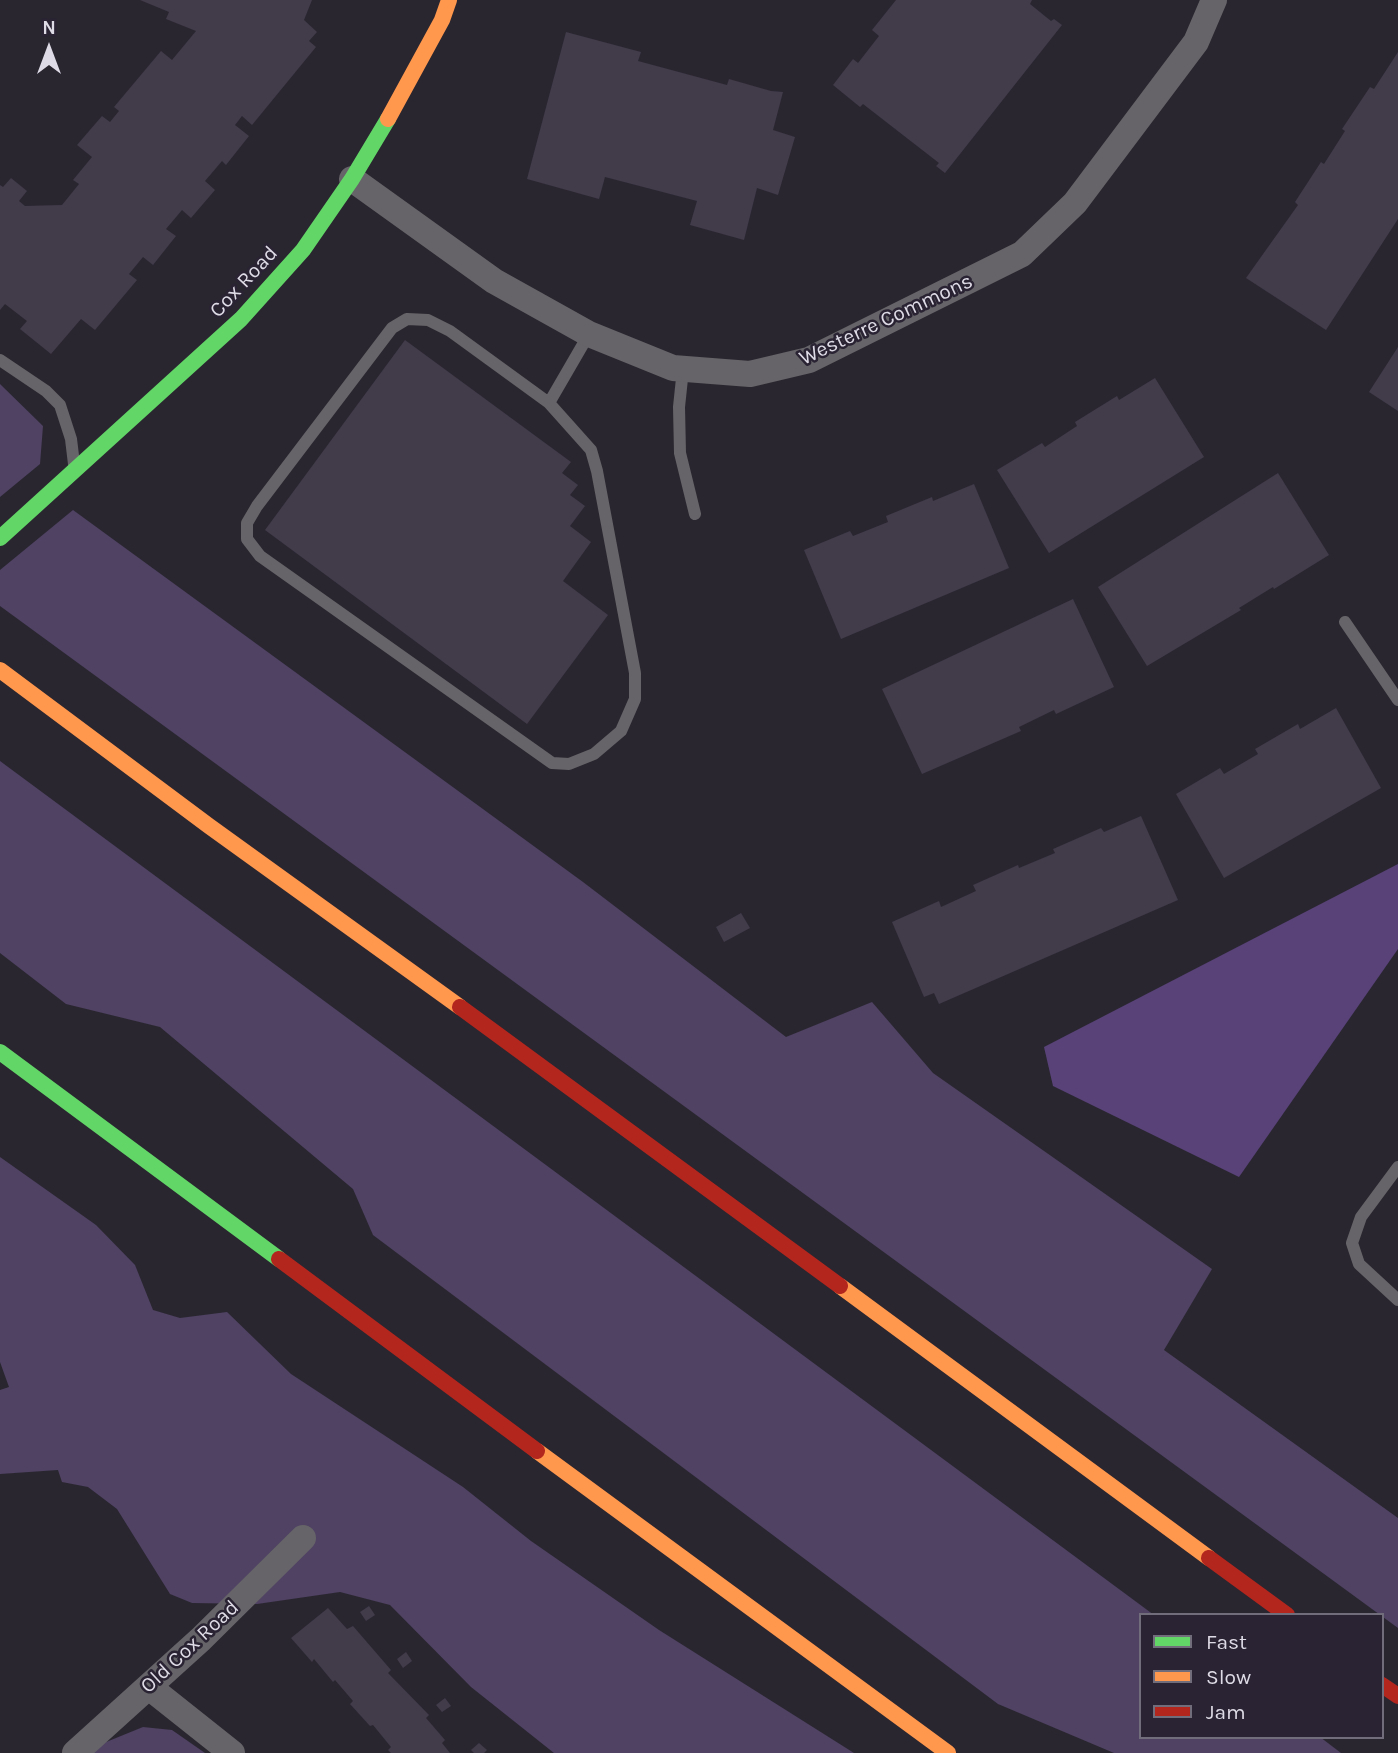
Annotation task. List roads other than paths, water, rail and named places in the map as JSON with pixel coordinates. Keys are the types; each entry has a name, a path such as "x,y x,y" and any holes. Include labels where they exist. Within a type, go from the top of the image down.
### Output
{"main road":[{"name":"Cox Road","path":"0,538 241,319 303,250 352,179 396,106 442,20 449,0"},
{"path":"0,670 209,827 541,1066 1284,1613"},
{"path":"0,1052 553,1464 948,1753"}],"street":[{"name":"Westerre Commons","path":"352,179 494,281 589,334 673,368 750,374 809,360 1022,254 1075,203 1196,42 1214,0"},
{"name":"Old Cox Road","path":"75,1753 201,1639 303,1538"},
{"path":"149,1686 232,1753"}],"lane":[{"path":"407,318 428,320 450,331 549,404 591,450 635,673 635,699 621,731 594,754 569,764 552,762 260,556 247,539 247,523 257,506 392,328 407,318"},
{"path":"549,404 589,334"},
{"path":"0,360 46,391 60,405 71,439 74,470"},
{"path":"683,369 679,407 680,453 695,514"},
{"path":"1345,622 1398,700"},
{"path":"1398,1167 1361,1217 1352,1243 1359,1264 1398,1300"}]}
